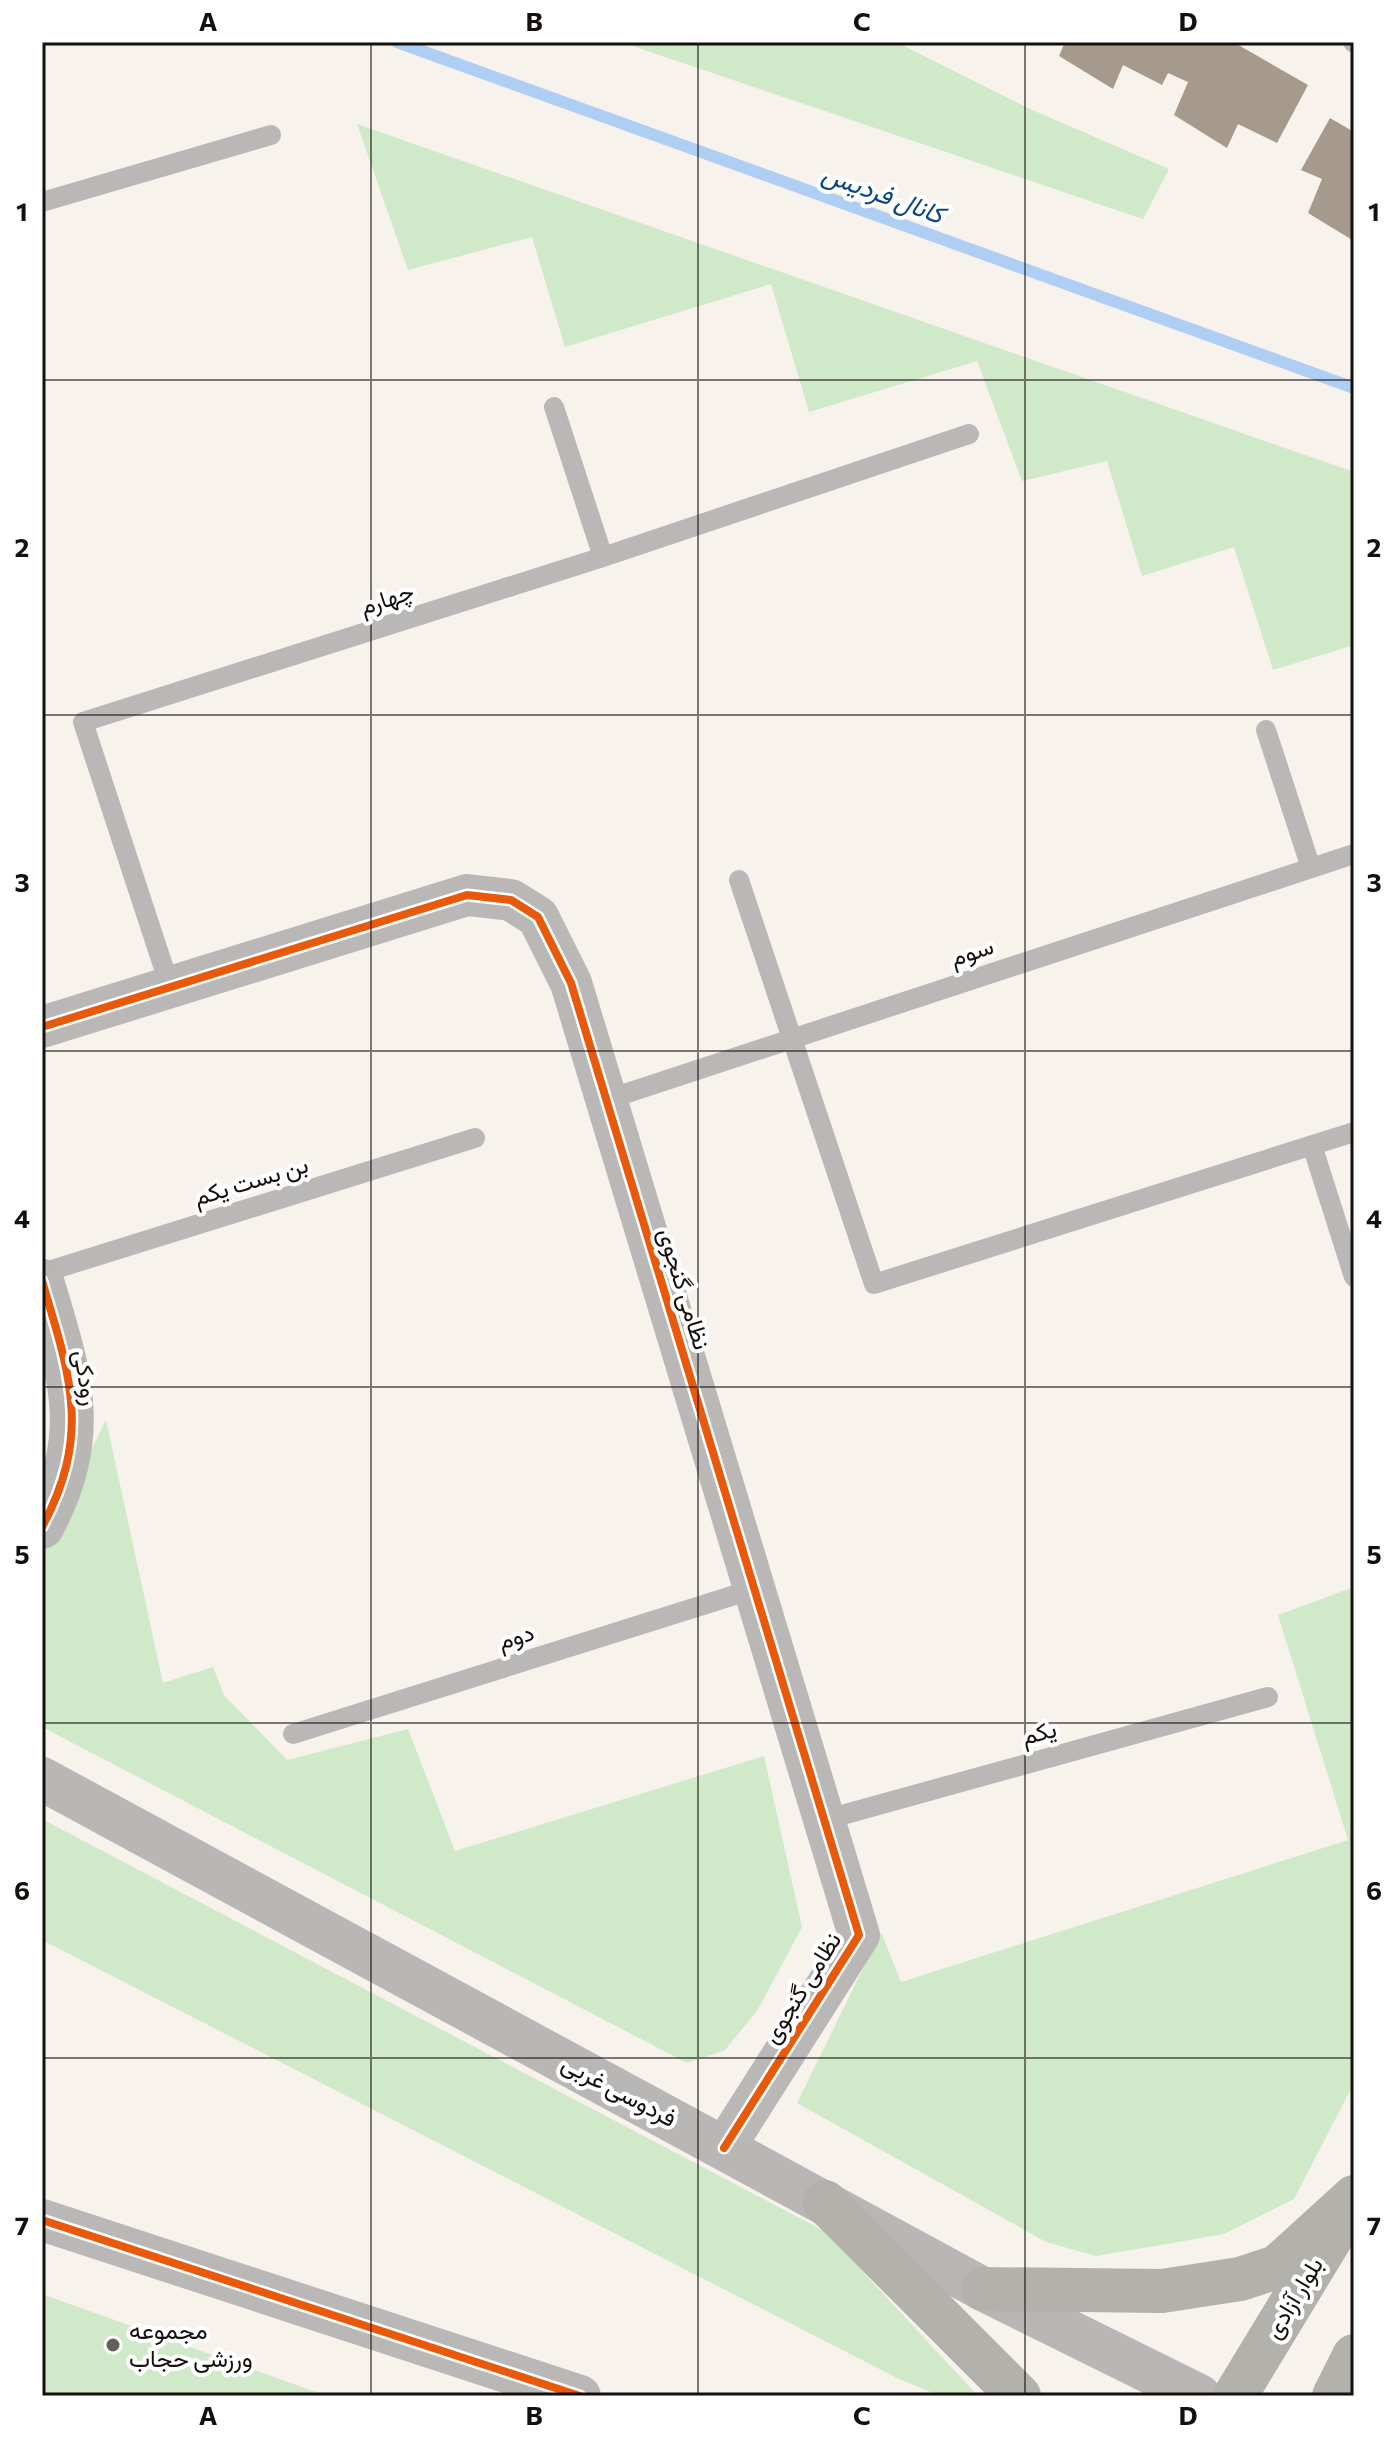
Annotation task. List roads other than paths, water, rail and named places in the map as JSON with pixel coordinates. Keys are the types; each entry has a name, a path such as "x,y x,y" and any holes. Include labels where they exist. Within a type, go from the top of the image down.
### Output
{"main road":[{"name":"رودکی","path":"42,1281 71,1380 73,1445 42,1527"},
{"name":"فردوسی غربی","path":"42,1779 983,2289 1199,2396"},
{"path":"983,2289 1162,2291 1240,2279 1277,2267 1354,2199"},
{"name":"بلوار آزادی","path":"1235,2396 1354,2199"},
{"path":"825,2202 1019,2396"},
{"path":"1334,2396 1354,2356"}],"street":[{"name":"نظامی گنجوی","path":"42,1027 467,895 511,900 538,917 571,983 859,1935 724,2148"},
{"path":"42,2220 580,2396"}],"lane":[{"path":"42,202 271,135"},
{"path":"554,407 603,557"},
{"name":"چهارم","path":"170,987 83,722 603,557 969,434"},
{"path":"1266,730 1311,868"},
{"name":"سوم","path":"606,1100 1354,854"},
{"path":"739,880 874,1284 1354,1132"},
{"name":"بن بست یکم","path":"42,1273 475,1138"},
{"path":"1312,1145 1354,1277"},
{"name":"دوم","path":"293,1734 754,1589"},
{"name":"یکم","path":"824,1820 1268,1697"}],"waterway":[{"name":"کانال فردیس","path":"397,42 1354,388"}],"place":[{"name":"مجموعه ورزشی حجاب","path":"113,2345"}]}
